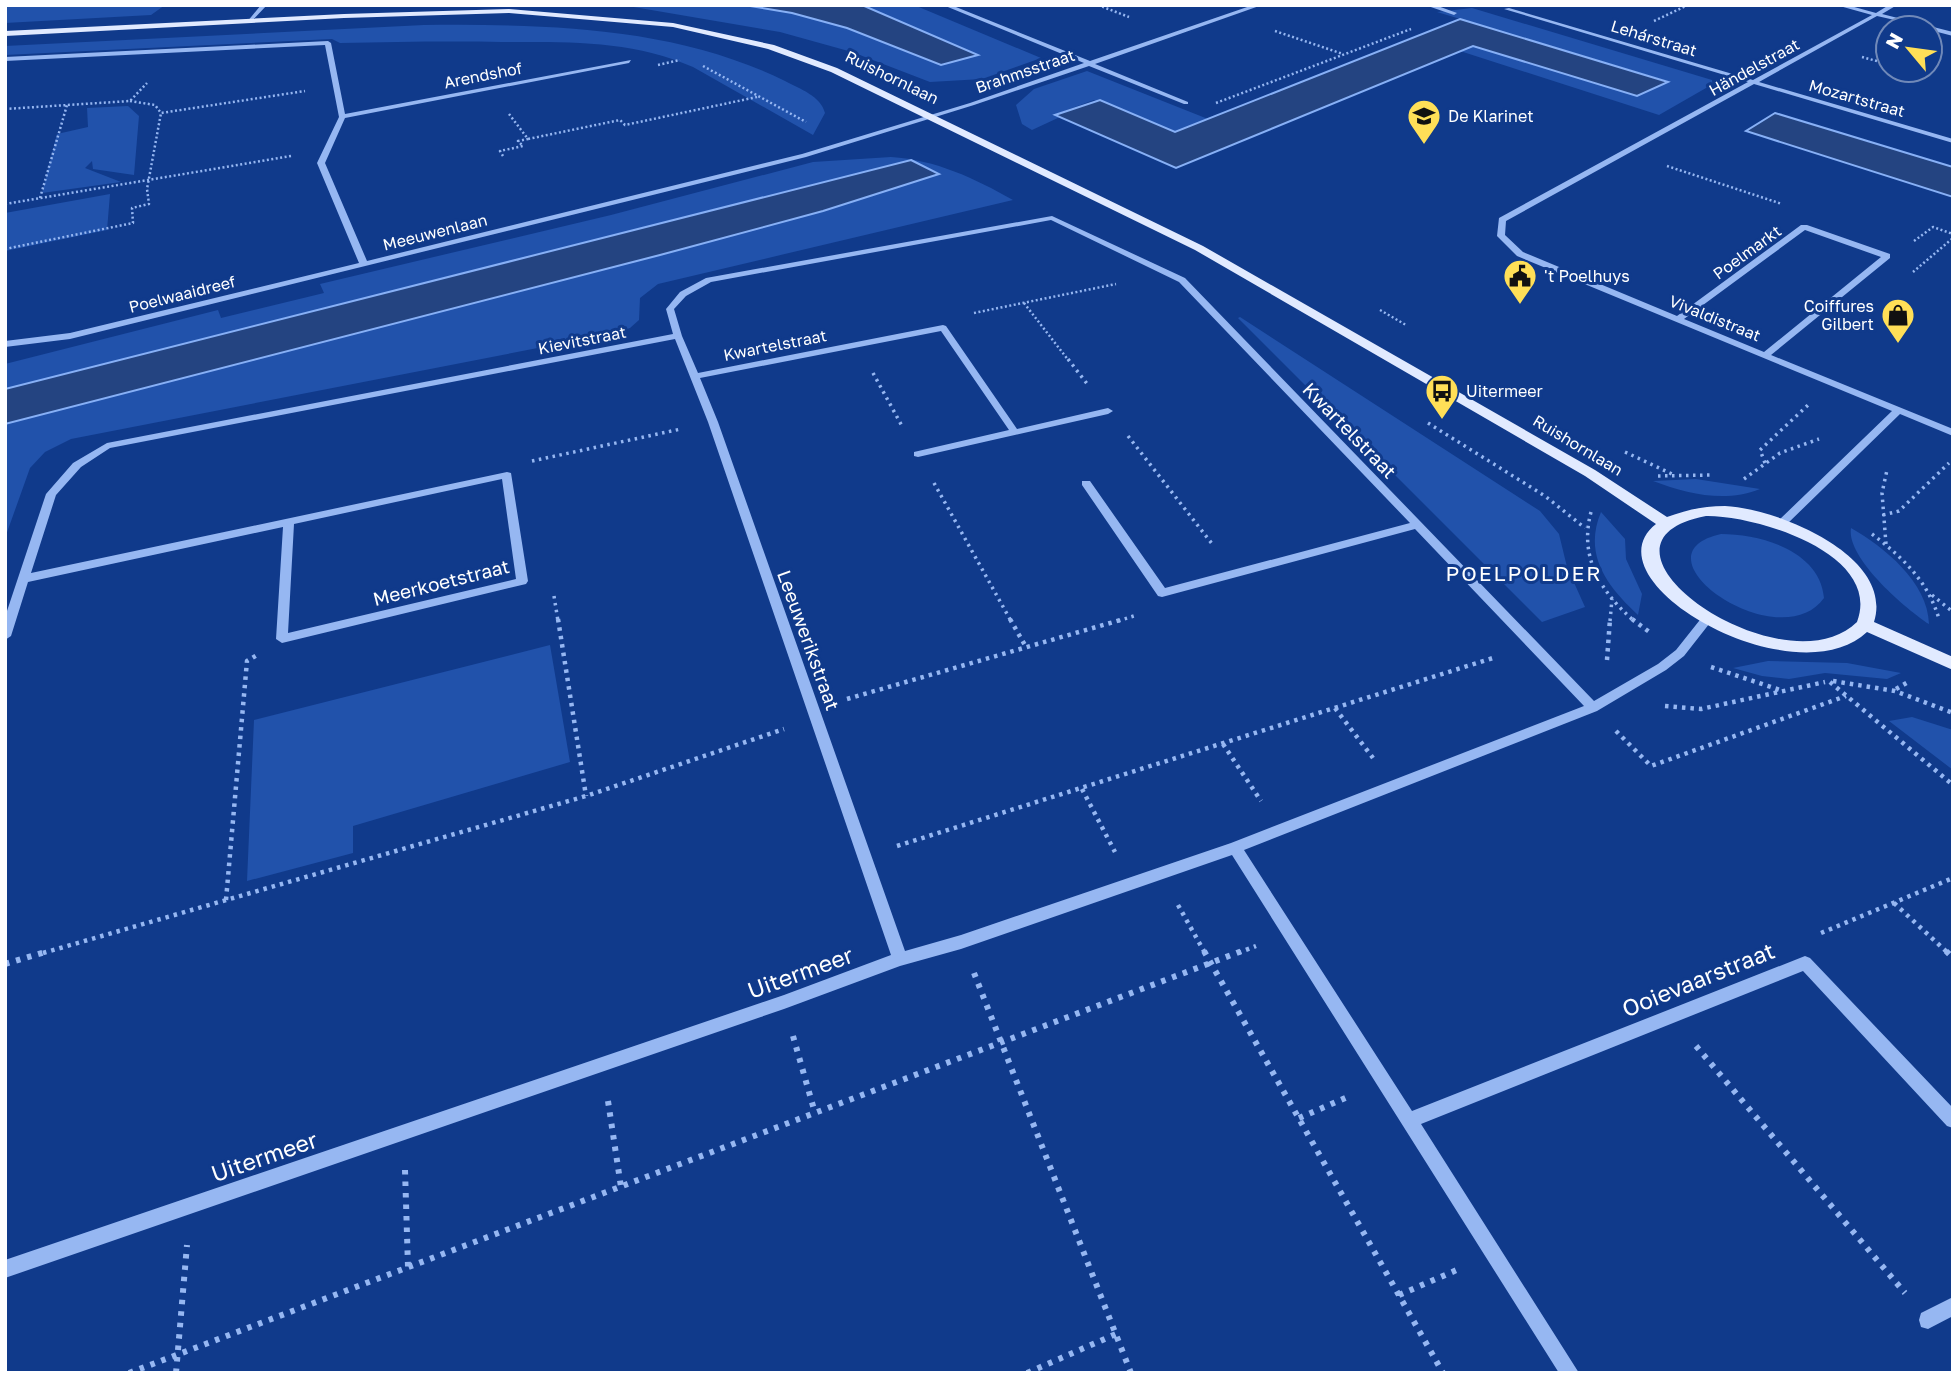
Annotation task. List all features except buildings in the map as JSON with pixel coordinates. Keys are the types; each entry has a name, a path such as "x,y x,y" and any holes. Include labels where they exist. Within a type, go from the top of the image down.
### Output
{"main road":[{"name":"Ruishornlaan","path":"5,34 509,11 673,25 771,47 834,71 1199,248 1590,472 1665,523"},
{"path":"1715,510 1747,514 1781,524 1821,544 1852,570 1861,582 1869,604 1864,624 1846,639 1801,647 1743,635 1707,619 1673,593 1653,566 1651,541 1665,523 1692,512 1715,510"},
{"path":"1864,624 1953,664"}],"street":[{"path":"249,21 264,5"},
{"path":"946,5 1089,64"},
{"path":"1226,5 1242,11"},
{"name":"Brahmsstraat","path":"931,118 1258,5"},
{"path":"1428,5 1454,13"},
{"path":"1839,5 1874,14"},
{"name":"Händelstraat","path":"1878,14 1894,5"},
{"name":"Lehárstraat","path":"1507,9 1754,82"},
{"name":"Händelstraat","path":"1520,254 1501,236 1502,220 1874,16"},
{"path":"5,59 328,43 342,117"},
{"name":"Arendshof","path":"342,117 629,61"},
{"name":"Brahmsstraat","path":"1089,64 1186,103"},
{"name":"Mozartstraat","path":"1754,82 1953,141"},
{"name":"Meeuwenlaan","path":"342,117 321,163 364,264 804,156 931,118"},
{"name":"Kwartelstraat","path":"678,336 670,309 683,294 709,280 1052,218 1182,280 1530,646 1598,705"},
{"name":"Poelmarkt","path":"1678,319 1804,227 1887,256 1765,355"},
{"name":"Vivaldistraat","path":"1520,254 1953,433"},
{"name":"Poelwaaidreef","path":"5,344 70,336 364,264"},
{"path":"943,328 1015,432"},
{"name":"Kwartelstraat","path":"695,376 943,328"},
{"name":"Leeuwerikstraat","path":"678,336 713,422 901,959"},
{"name":"Kievitstraat","path":"23,579 51,494 77,465 107,446 678,336"},
{"path":"918,454 1108,411"},
{"path":"1781,524 1898,411"},
{"path":"5,636 23,579 507,475"},
{"name":"Meerkoetstraat","path":"282,639 522,580 507,475"},
{"path":"1086,483 1162,593 1417,525"},
{"path":"282,639 289,522"},
{"name":"Uitermeer","path":"5,1269 1280,831 1598,705 1662,667 1680,653 1707,619"},
{"path":"1235,848 1570,1373"},
{"name":"Ooievaarstraat","path":"1409,1121 1805,963 1953,1120"},
{"path":"1928,1321 1953,1306"}],"path":[{"path":"1673,5 1683,8"},
{"path":"1186,103 1200,109 1454,13"},
{"path":"1230,15 1343,55"},
{"path":"130,101 176,50"},
{"path":"671,53 684,57"},
{"path":"698,64 806,122"},
{"path":"161,113 336,86"},
{"path":"489,88 528,139"},
{"path":"502,156 500,151 523,146 518,141 620,120 625,125 758,96"},
{"path":"5,109 130,101 155,105 161,113 150,179 149,204 132,208 133,223 5,249"},
{"path":"40,198 67,105"},
{"path":"5,204 327,150"},
{"path":"1627,152 1786,206"},
{"path":"1912,243 1933,227 1953,234"},
{"path":"943,328 952,317 1168,274"},
{"path":"857,345 1026,647"},
{"path":"1766,463 1760,450 1832,383"},
{"path":"1886,544 1882,493 1898,411"},
{"path":"507,475 528,461 713,422"},
{"path":"1883,515 1899,511 1953,459"},
{"path":"522,580 554,595 586,796"},
{"path":"5,964 586,796 817,713 1026,647 1161,608 1162,593"},
{"path":"1930,594 1953,612"},
{"path":"1612,599 1598,705 1651,766 1846,696"},
{"path":"226,900 247,661 282,639"},
{"path":"866,856 1530,646"},
{"path":"1598,705 1701,709 1830,681 1860,682 1896,689 1953,713"},
{"path":"1830,681 1953,785"},
{"path":"1335,708 1395,786"},
{"path":"1223,744 1280,831"},
{"path":"1082,789 1132,884"},
{"path":"1161,873 1443,1373"},
{"path":"1805,963 1809,938 1953,878"},
{"path":"1894,902 1953,958"},
{"path":"129,1373 1290,933"},
{"path":"961,942 1131,1373"},
{"path":"784,1002 815,1112"},
{"path":"1671,1015 1928,1321"},
{"path":"602,1064 621,1186"},
{"path":"1299,1118 1384,1082"},
{"path":"403,1133 408,1267"},
{"path":"176,1373 191,1205"},
{"path":"1399,1294 1494,1254"},
{"path":"1027,1373 1115,1334"}],"shaded area":[{"path":"5,5 165,5 151,15 5,23"},
{"path":"622,5 744,5 792,13 847,28 941,65 977,55 862,5 914,5 1041,58 982,79 930,82 852,52 780,32"},
{"path":"744,5 862,5 978,55 941,65 847,28 792,13"},
{"path":"1472,8 1712,80 1713,84 1659,115 1460,51 1473,46 1637,96 1667,81 1437,12"},
{"path":"1460,19 1668,82 1637,96 1473,46 1176,168 1055,115 1100,100 1175,132"},
{"path":"424,25 562,28 654,39 743,63 785,81 815,98 825,113 813,135 693,67 647,52 599,44 340,43 332,39 5,55 5,46"},
{"path":"1087,71 1208,119 1175,132 1094,100 1056,114 1060,117 1032,130 1022,124 1016,105 1034,89"},
{"path":"128,106 139,116 134,175 93,169 92,161 85,168 121,182 42,193 57,134 88,127 87,108"},
{"path":"1775,113 1953,167 1953,197 1746,131"},
{"path":"891,157 924,162 954,171 1013,200 658,284 640,298 639,320 630,328 615,333 71,439 45,452 30,468 5,538 5,424 823,211 939,173 910,160 5,389 5,364 218,310 221,318 324,293 320,284 611,215 813,162"},
{"path":"911,160 939,174 823,211 660,255 5,424 5,389"},
{"path":"110,194 107,230 5,251 5,213"},
{"path":"1238,318 1540,511 1559,534 1567,567 1585,607 1542,622"},
{"path":"1696,479 1760,489 1733,495 1706,495 1653,481"},
{"path":"1601,512 1625,539 1626,559 1642,594 1638,615 1617,593 1601,569 1595,542"},
{"path":"1851,528 1877,545 1913,580 1927,609 1929,624 1906,607 1867,568 1852,540"},
{"path":"1721,534 1753,537 1786,548 1812,568 1820,582 1824,598 1803,614 1776,617 1747,611 1721,597 1701,580 1691,562 1697,545"},
{"path":"550,645 570,762 353,826 353,853 247,881 254,720"},
{"path":"1768,661 1847,663 1901,673 1887,679 1825,673 1789,679 1762,676 1733,668"},
{"path":"1912,717 1953,730 1953,770 1889,721"}],"place":[{"name":"De Klarinet","path":"1424,146"},
{"name":"'t Poelhuys","path":"1520,306"},
{"name":"Coiffures Gilbert","path":"1898,345"},
{"name":"Uitermeer","path":"1442,421"}],"district":[{"name":"POELPOLDER","path":"1524,573"}]}
